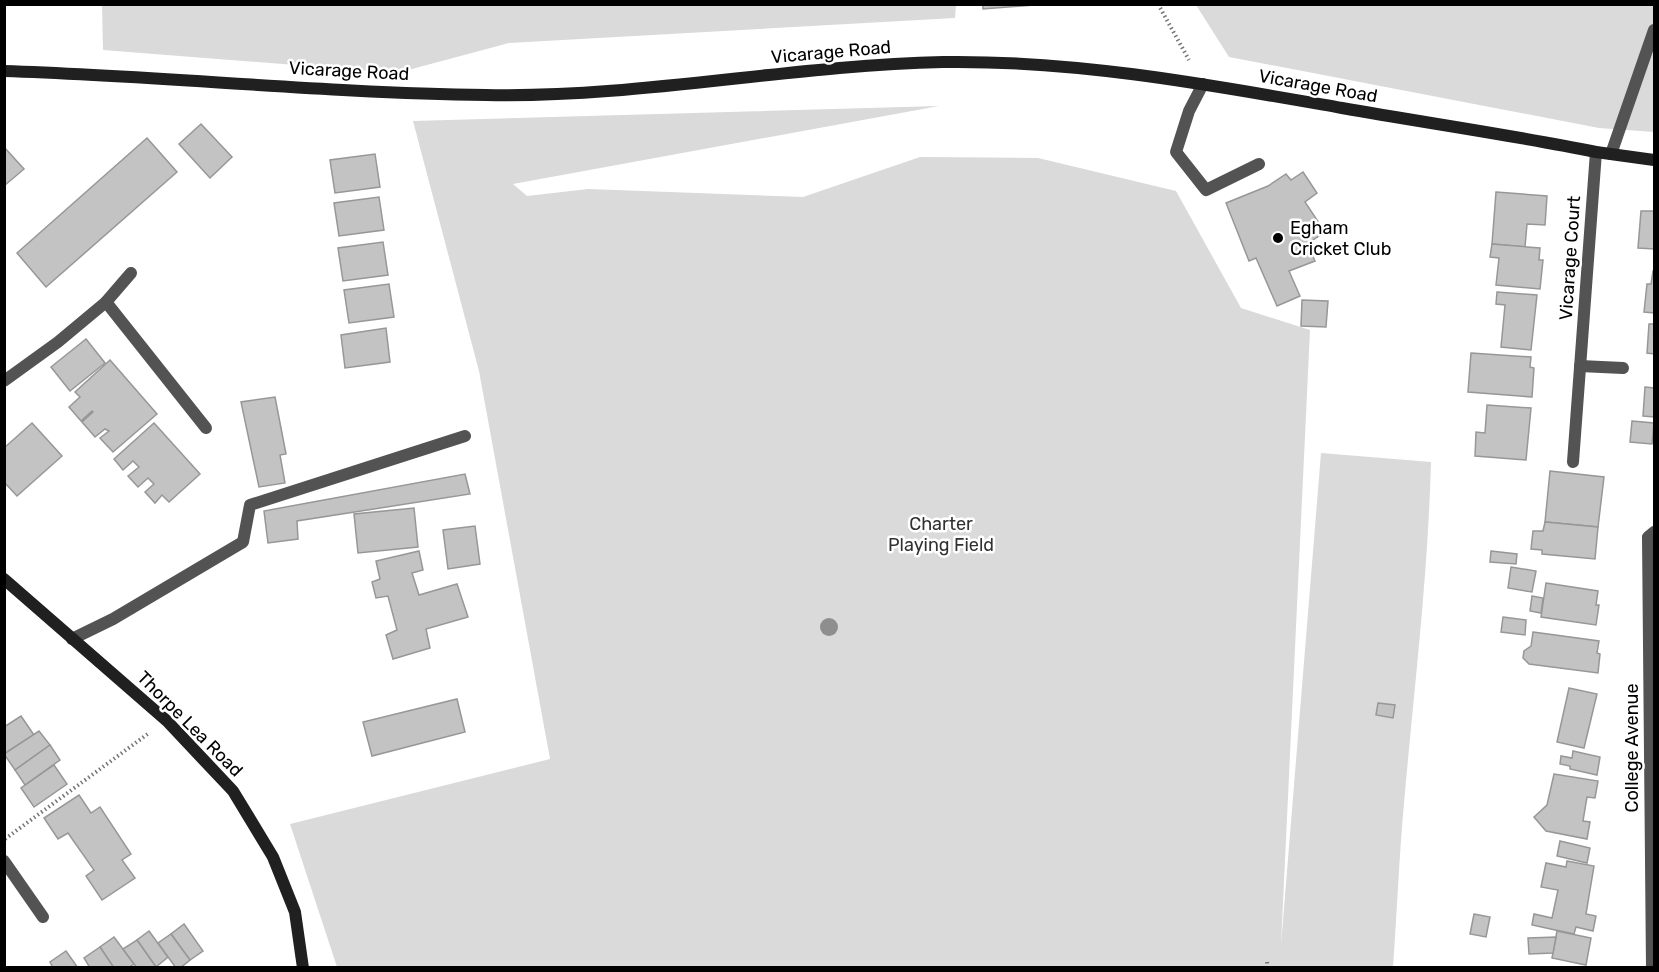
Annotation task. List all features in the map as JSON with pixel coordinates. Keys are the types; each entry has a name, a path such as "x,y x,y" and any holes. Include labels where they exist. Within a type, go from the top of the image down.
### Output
{"main road":[{"name":"Vicarage Road","path":"4,71 90,74 341,90 490,95 579,93 868,65 945,62 1018,63 1203,84 1654,160"},
{"name":"Thorpe Lea Road","path":"4,579 167,721 233,791 273,856 295,912 303,968"}],"street":[{"path":"1611,154 1654,30"},
{"path":"1203,84 1189,111 1176,152 1206,190 1259,164"},
{"name":"Vicarage Court","path":"1573,462 1596,152"},
{"path":"4,381 58,342 106,302 131,273"},
{"path":"106,302 206,428"},
{"path":"1580,366 1623,369"},
{"path":"72,639 113,619 243,542 250,505 465,436"},
{"name":"College Avenue","path":"1652,968 1648,537 1654,532"},
{"path":"4,861 43,917"}],"path":[{"path":"1158,4 1203,84"},
{"path":"4,839 167,721"}],"green space":[{"path":"956,4 955,18 509,43 397,73 103,50 102,5"},
{"path":"1196,5 1654,5 1654,132 1599,128 1229,57"},
{"name":"Charter Playing Field","path":"939,106 513,184 527,196 588,189 803,197 920,157 1038,158 1176,191 1241,308 1310,330 1281,945 1321,453 1431,462 1424,590 1402,824 1393,967 337,967 290,824 550,759 479,371 413,121"}],"building":[{"path":"983,4 1046,4 983,9"},
{"path":"201,124 232,157 210,178 179,144"},
{"path":"147,138 177,172 46,287 17,253"},
{"path":"4,147 24,169 4,186"},
{"path":"375,154 380,187 335,193 330,160"},
{"name":"Egham Cricket Club","path":"1303,172 1317,193 1305,202 1325,232 1307,244 1315,261 1289,271 1300,296 1277,306 1256,258 1249,261 1226,203 1268,186 1286,174 1291,180"},
{"path":"1496,192 1547,196 1545,225 1527,224 1525,247 1492,244"},
{"path":"379,197 384,230 339,236 334,203"},
{"path":"1641,211 1654,211 1654,249 1638,248"},
{"path":"383,242 388,275 343,281 338,248"},
{"path":"1492,244 1540,248 1539,260 1543,260 1540,289 1496,285 1499,258 1490,257"},
{"path":"1653,271 1654,313 1644,312 1647,284 1651,284"},
{"path":"389,284 394,317 349,323 344,290"},
{"path":"1497,292 1537,295 1531,350 1501,347 1505,305 1496,304"},
{"path":"1302,300 1328,301 1326,327 1301,326"},
{"path":"1649,324 1654,324 1654,354 1647,353"},
{"path":"386,328 390,362 345,368 341,335"},
{"path":"86,339 105,363 70,391 51,367"},
{"path":"1471,353 1531,357 1530,367 1534,368 1532,397 1468,392"},
{"path":"110,360 157,414 113,452 100,438 109,431 105,429 95,437 82,422 93,412 81,421 69,407 80,397 75,392"},
{"path":"1645,387 1654,388 1654,417 1643,416"},
{"path":"275,397 286,454 280,455 285,483 259,487 241,402"},
{"path":"1487,405 1531,408 1526,460 1475,456 1476,432 1485,433"},
{"path":"1632,421 1654,423 1652,444 1630,442"},
{"path":"32,423 62,456 17,496 4,482 4,448"},
{"path":"154,423 200,474 169,502 162,495 155,503 145,492 154,484 148,478 138,487 128,476 139,467 133,461 123,470 114,459"},
{"path":"1550,471 1604,477 1598,527 1545,522"},
{"path":"465,474 470,494 297,521 298,539 268,543 264,511"},
{"path":"414,508 418,547 358,553 354,514"},
{"path":"1545,522 1598,527 1595,559 1542,554 1542,550 1531,549 1533,531 1543,531"},
{"path":"475,526 480,564 448,569 443,530"},
{"path":"419,551 423,570 412,573 419,595 457,584 468,617 426,629 430,648 393,659 386,635 397,630 388,596 376,598 372,582 380,579 376,561"},
{"path":"1491,551 1517,554 1516,564 1490,562"},
{"path":"1511,567 1536,571 1532,592 1508,588"},
{"path":"1546,583 1598,591 1596,605 1599,605 1596,625 1541,617"},
{"path":"1532,596 1543,598 1541,613 1530,611"},
{"path":"1503,617 1526,620 1525,635 1501,632"},
{"path":"1533,632 1599,641 1598,673 1529,664 1523,658 1524,651 1531,646"},
{"path":"1569,688 1597,694 1584,748 1557,742"},
{"path":"457,699 465,732 372,756 363,722"},
{"path":"1378,703 1395,705 1393,718 1376,715"},
{"path":"21,716 34,735 4,754 4,727"},
{"path":"39,731 50,745 15,770 4,754"},
{"path":"50,745 60,760 25,785 15,770"},
{"path":"1573,751 1600,757 1597,775 1570,769 1570,766 1560,764 1561,756 1572,758"},
{"path":"54,765 67,784 34,807 21,788"},
{"path":"1554,774 1598,781 1595,798 1587,797 1583,821 1590,822 1587,839 1546,831 1534,817 1547,805"},
{"path":"79,795 91,813 100,807 131,854 122,860 135,878 102,900 86,876 94,870 68,833 58,839 44,818"},
{"path":"1560,841 1590,848 1587,863 1557,856"},
{"path":"1567,861 1594,866 1586,914 1596,916 1593,931 1576,927 1574,934 1532,925 1534,914 1552,918 1558,890 1541,887 1546,863 1566,867"},
{"path":"1474,914 1490,917 1486,937 1470,934"},
{"path":"184,924 203,951 190,960 171,934"},
{"path":"149,931 168,957 156,967 137,940"},
{"path":"1557,931 1591,938 1586,965 1552,958"},
{"path":"171,934 190,960 180,968 176,968 158,943"},
{"path":"114,937 134,964 128,968 114,968 100,947"},
{"path":"1556,937 1553,953 1529,954 1528,938"},
{"path":"137,940 155,968 137,968 123,949"},
{"path":"100,947 114,968 90,968 84,958"},
{"path":"66,951 78,968 53,968 50,962"}],"place":[{"name":"Egham Cricket Club","path":"1278,238"}]}
